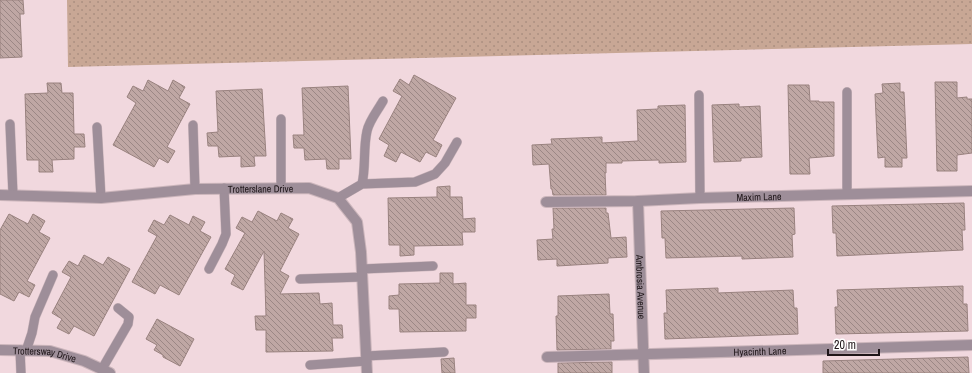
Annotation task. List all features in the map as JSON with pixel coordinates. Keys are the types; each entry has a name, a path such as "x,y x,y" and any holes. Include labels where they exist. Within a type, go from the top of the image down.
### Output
{"street":[{"name":"Trotterslane Drive","path":"0,196 13,195 101,198 195,189 309,188 338,198"},
{"name":"Maxim Lane","path":"546,202 638,201 972,191"},
{"path":"338,198 357,222 362,273 367,373"},
{"name":"Ambrosia Avenue","path":"638,201 644,373"},
{"name":"Hyacinth Lane","path":"547,357 972,345"},
{"name":"Trottersway Drive","path":"0,350 50,351 84,361 106,371"}],"lane":[{"path":"847,92 847,194"},
{"path":"699,95 700,198"},
{"path":"362,184 365,172 364,148 367,130 383,101"},
{"path":"281,119 281,188"},
{"path":"10,124 13,195"},
{"path":"192,125 195,189"},
{"path":"97,128 101,198"},
{"path":"338,198 362,184 416,182 435,174 445,163 457,142"},
{"path":"209,269 226,234 224,188"},
{"path":"300,280 432,266"},
{"path":"21,373 23,350 32,333 35,317 53,275"},
{"path":"106,371 128,324 129,317 118,308"},
{"path":"310,365 444,352"}],"shaded area":[{"path":"67,0 972,0 972,44 68,67"}],"building":[{"path":"0,0 23,0 24,14 20,14 22,57 0,58"},
{"path":"414,75 456,98 433,140 442,145 436,157 426,152 420,162 401,152 396,162 384,156 389,145 379,139 402,96 393,91 400,79 409,85"},
{"path":"148,80 168,91 173,80 185,87 179,98 190,104 167,147 175,151 168,163 159,158 154,167 113,145 136,103 127,97 133,86 143,91"},
{"path":"935,82 957,82 957,98 967,97 967,99 972,99 972,153 957,155 957,171 937,171"},
{"path":"47,83 61,83 62,93 73,93 74,134 84,134 85,147 74,147 74,159 52,160 53,172 39,172 39,160 27,160 25,94 48,93"},
{"path":"900,83 900,92 904,92 907,158 902,158 902,167 885,167 885,157 878,158 875,94 883,93 882,84"},
{"path":"788,85 809,85 810,101 834,102 834,156 809,158 810,174 790,174"},
{"path":"348,86 351,159 339,159 339,169 327,169 326,159 305,160 304,148 294,148 293,135 304,135 302,88"},
{"path":"262,89 266,156 254,156 255,166 241,167 241,156 219,157 218,146 208,146 207,133 218,132 216,91"},
{"path":"739,104 739,107 760,106 762,157 741,158 741,161 714,162 712,105"},
{"path":"685,105 686,162 659,163 659,160 606,163 606,195 553,195 551,189 549,164 533,165 532,145 552,144 551,139 602,137 602,143 638,141 637,110 658,109 658,106"},
{"path":"450,186 450,197 462,197 463,219 475,218 475,232 462,232 463,245 414,246 414,255 400,256 400,245 389,245 388,198 437,197 437,187"},
{"path":"964,203 965,230 962,230 963,250 837,256 836,233 833,233 832,206"},
{"path":"553,208 606,208 611,238 626,237 627,257 608,258 608,263 557,266 557,259 538,260 537,240 553,239"},
{"path":"794,208 795,234 792,235 793,257 742,259 742,256 666,258 665,238 662,238 661,211"},
{"path":"258,211 277,221 281,213 293,219 288,228 299,234 280,271 289,276 280,294 319,293 320,304 332,303 333,325 342,325 343,338 332,338 333,351 266,352 266,330 256,330 255,316 266,316 264,251 243,290 231,284 235,275 225,269 245,233 236,228 242,217 252,222"},
{"path":"9,214 28,224 33,214 45,221 39,232 50,238 27,281 35,285 29,297 19,292 14,301 0,294 0,230"},
{"path":"170,215 189,225 193,216 205,222 200,231 211,237 179,295 160,285 155,294 132,282 157,236 148,231 154,220 164,225"},
{"path":"84,255 103,265 108,257 130,269 94,336 74,326 69,334 57,328 62,319 52,313 71,277 62,272 69,261 78,266"},
{"path":"440,273 453,273 453,284 466,283 466,305 476,305 476,318 466,318 466,331 400,332 399,309 389,309 389,296 399,295 399,284 440,283"},
{"path":"963,286 963,304 967,304 968,331 836,334 835,307 838,307 837,290"},
{"path":"718,288 718,293 793,290 794,308 797,308 798,334 665,339 664,313 667,313 666,290"},
{"path":"609,294 610,314 613,314 614,341 611,341 611,349 557,350 556,316 558,316 558,296"},
{"path":"157,319 194,339 180,366 163,357 163,355 154,350 157,345 146,339"},
{"path":"968,357 969,373 823,373 823,361"},
{"path":"454,358 455,373 442,373 441,359"},
{"path":"612,362 612,373 558,373 558,363"}]}
